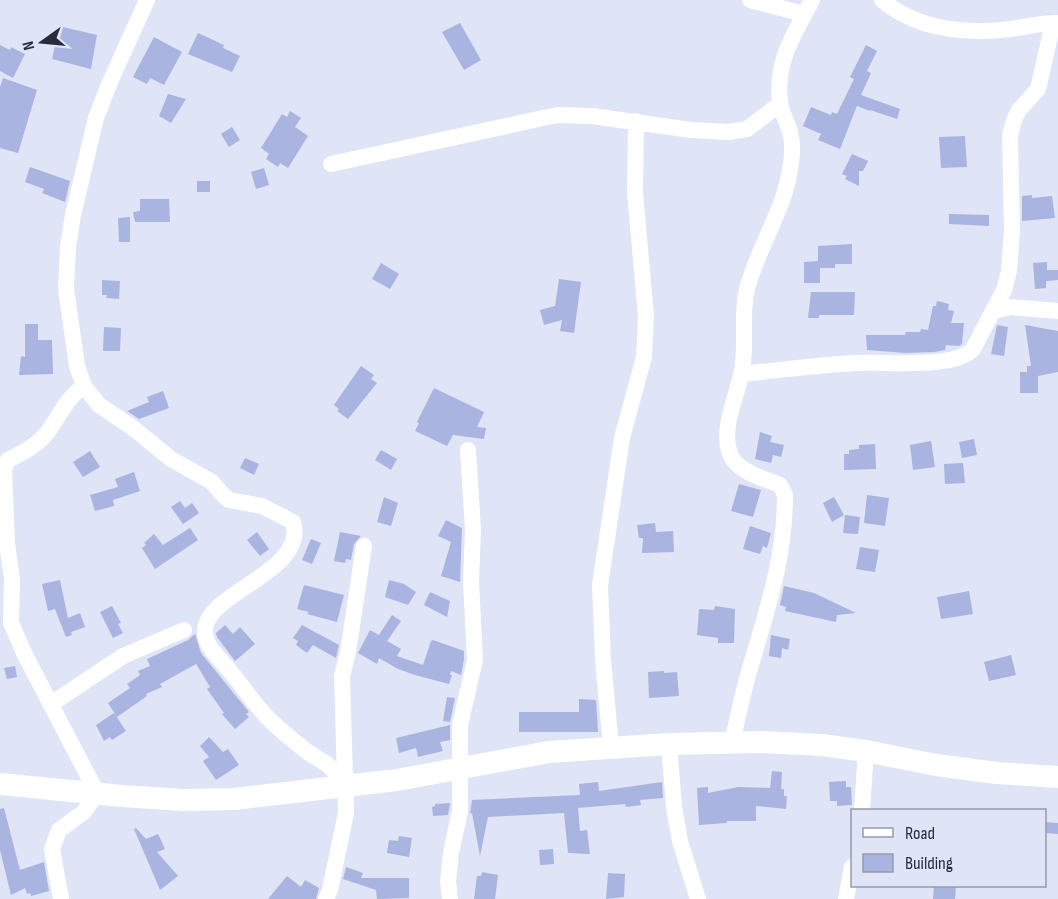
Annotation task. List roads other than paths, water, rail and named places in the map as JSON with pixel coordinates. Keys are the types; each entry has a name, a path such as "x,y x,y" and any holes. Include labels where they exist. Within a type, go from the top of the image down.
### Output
{"street":[{"path":"147,0 96,118 73,215 68,247 66,289 77,366 84,386 99,405 133,428 171,459 212,482 229,500 262,506 292,522 295,531 291,547 268,572 225,602 209,618 205,628 207,639 211,650 241,684 257,708 306,750 330,766 345,787"},
{"path":"732,743 747,677 780,562 785,495 780,485 745,471 735,463 728,449 729,423 742,374 747,291 756,258 782,202 790,168 792,136 780,104 779,78 782,58 808,7 750,0"},
{"path":"742,374 857,363 922,363 967,355 973,349 1004,290 1009,271 1012,128 1019,110 1038,89 1055,23 1011,29 939,28 912,19 882,0"},
{"path":"331,164 557,115 636,121 690,130 728,132 747,129 780,104"},
{"path":"611,747 603,660 600,585 622,438 644,357 646,317 635,192 636,121"},
{"path":"994,311 1010,307 1058,311"},
{"path":"84,386 71,394 45,435 32,447 8,460 2,478 12,579 11,623 25,655 97,793"},
{"path":"450,899 448,881 451,853 460,811 460,725 475,660 471,582 473,530 468,450"},
{"path":"326,899 330,890 346,813 342,676 348,652 364,546"},
{"path":"51,704 123,656 184,630"},
{"path":"0,783 183,800 234,799 397,780 549,752 669,744 762,742 822,745 997,773 1058,777"},
{"path":"669,744 680,841 698,899"},
{"path":"862,809 866,751"},
{"path":"61,899 52,849 59,830 84,812 97,793"},
{"path":"846,899 851,872"}]}
